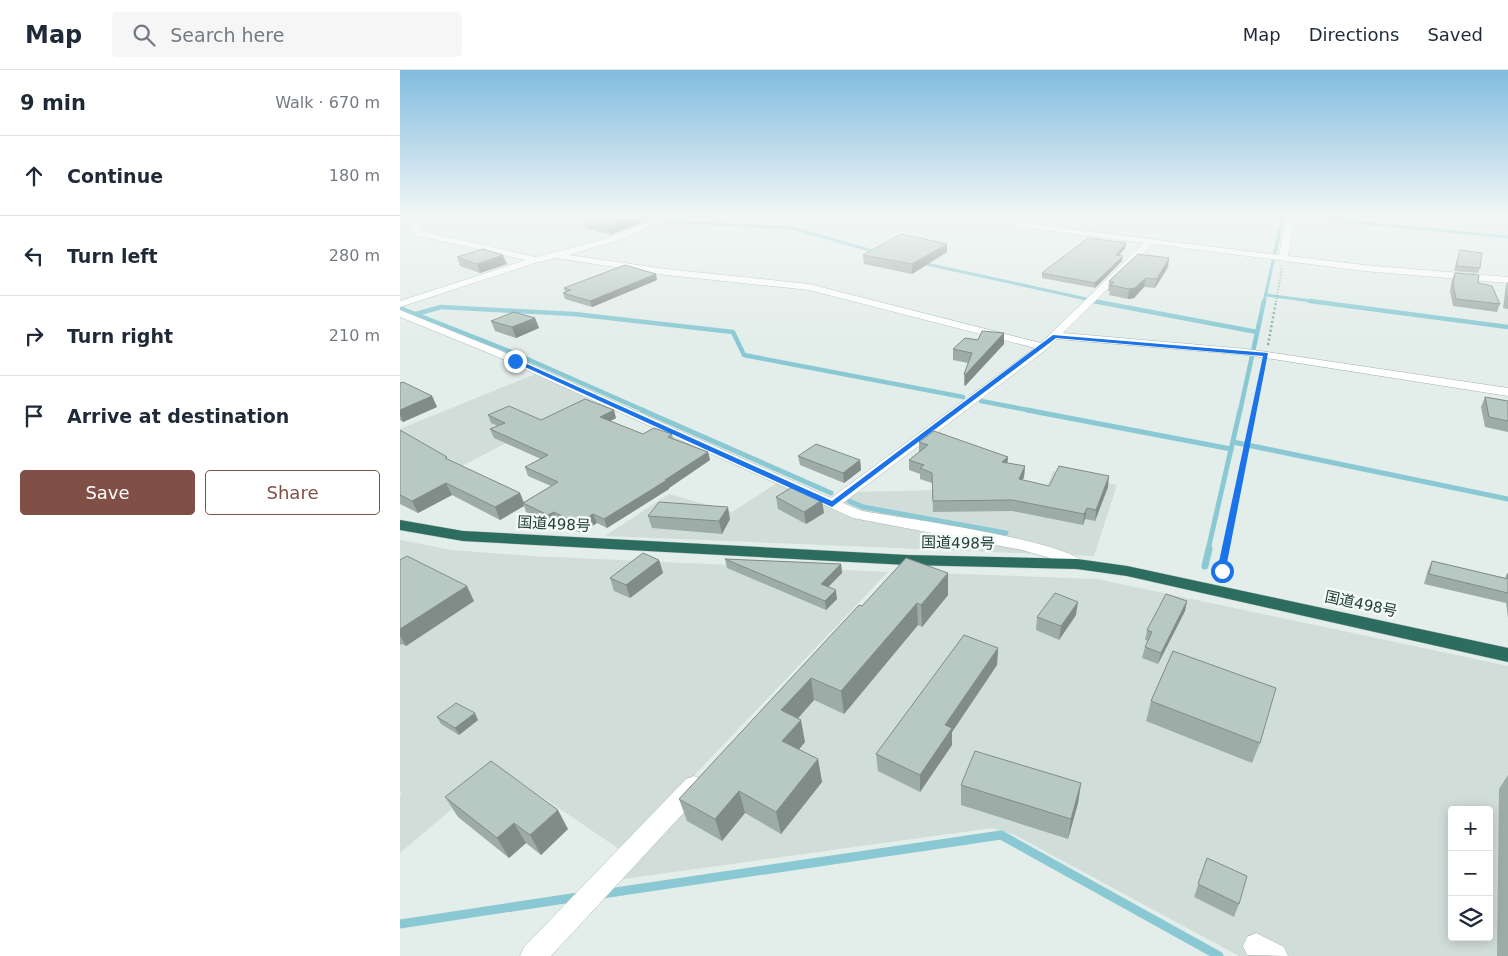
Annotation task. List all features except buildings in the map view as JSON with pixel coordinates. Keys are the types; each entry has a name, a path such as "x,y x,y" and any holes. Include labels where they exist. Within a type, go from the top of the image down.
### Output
{"highway":[{"name":"国道498号","path":"400,525 463,536 907,560 1077,564 1127,571 1508,655"}],"street":[{"path":"524,257 536,260"},
{"path":"400,304 536,260 551,257"},
{"path":"567,257 666,272 809,287 1043,347"},
{"path":"832,504 1043,347 1135,257"},
{"path":"1286,257 1364,268 1508,280"},
{"path":"400,313 495,352 858,515 1022,545 1056,554 1077,564"},
{"path":"1055,336 1257,353 1508,392"},
{"path":"886,581 907,560"},
{"path":"533,956 710,769"}],"path":[{"path":"1210,589 1222,571 1248,443 1257,353 1276,296 1283,257"}],"shaded area":[{"path":"538,373 593,398 400,498 400,429"},
{"path":"1053,471 1117,485 1094,556 605,536 669,494 732,512 777,483 835,508 856,492 1021,488 1045,492"},
{"path":"400,540 452,550 530,556 888,572 622,851 500,768 400,853 400,796 402,794 400,792"},
{"path":"906,572 1097,579 1508,666 1508,956 1239,956 1015,835 992,828 616,880"}],"waterway":[{"path":"1264,302 1274,257"},
{"path":"922,263 1100,302"},
{"path":"1266,295 1319,302"},
{"path":"1093,301 1257,332"},
{"path":"1240,411 1264,301"},
{"path":"1310,301 1508,327"},
{"path":"416,314 441,307 574,314 733,332 744,355 963,397"},
{"path":"400,308 509,351 645,411"},
{"path":"981,401 1033,411"},
{"path":"642,410 831,493"},
{"path":"1027,410 1231,449"},
{"path":"1208,550 1240,410"},
{"path":"1233,442 1508,499"},
{"path":"849,501 863,507 1006,533"},
{"path":"1205,566 1209,549"},
{"path":"602,894 1001,835 1219,956"},
{"path":"400,924 578,897"}],"route":[{"path":"515,361 832,504 1043,347 1055,336 1266,355 1222,571"}]}
